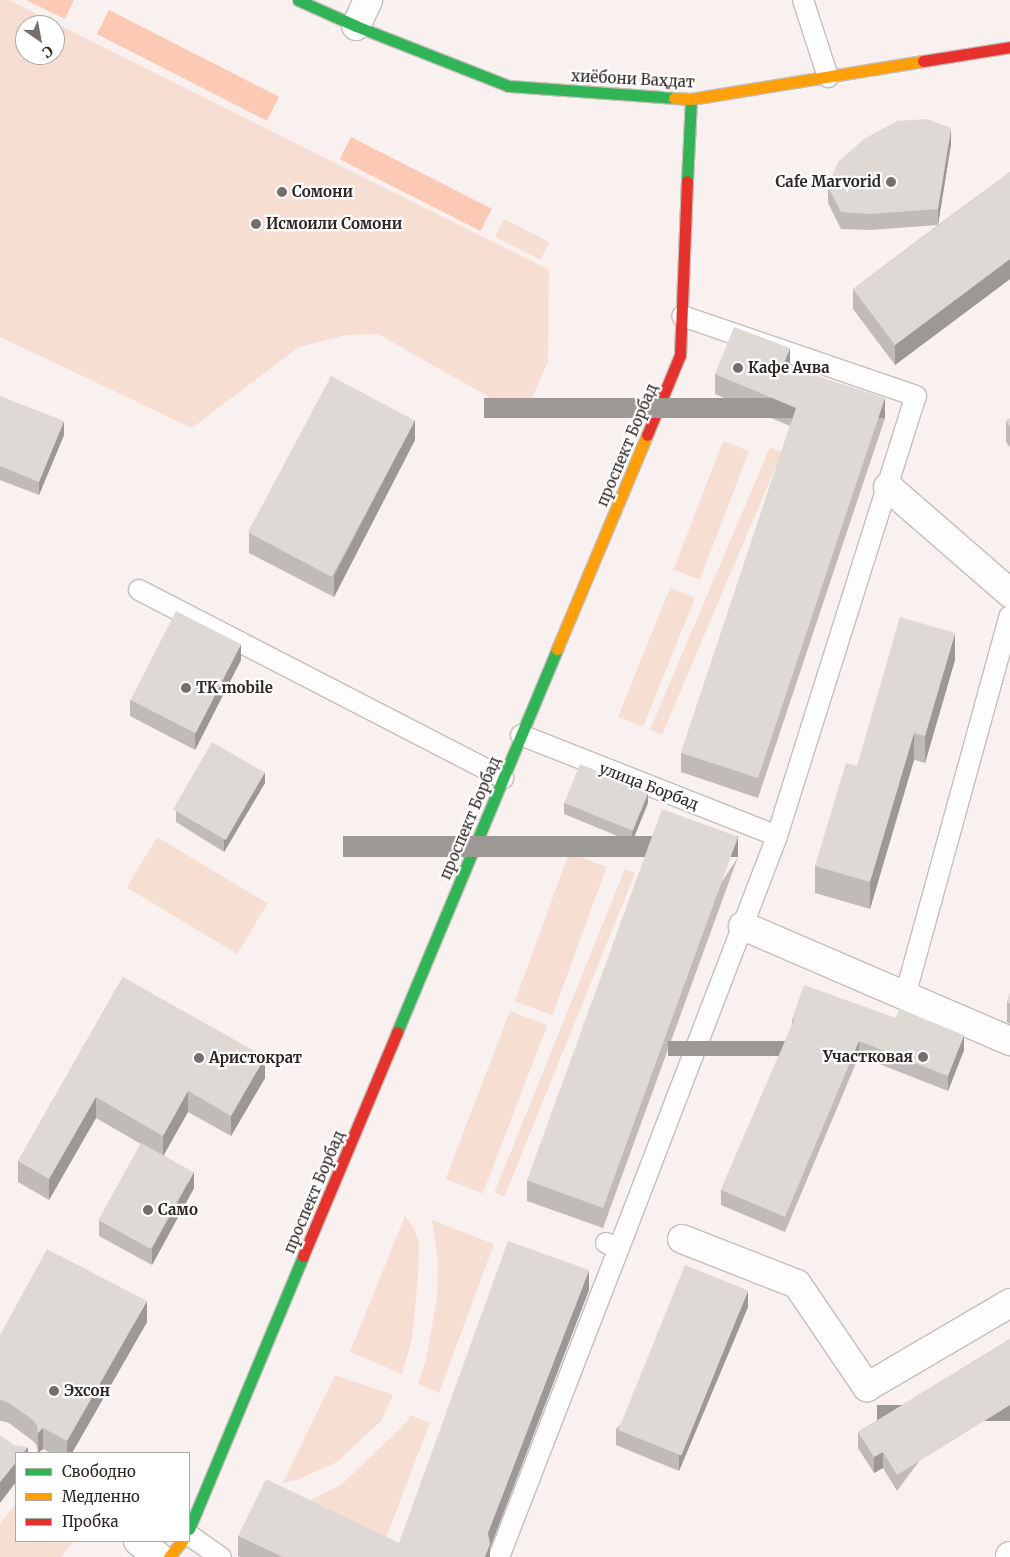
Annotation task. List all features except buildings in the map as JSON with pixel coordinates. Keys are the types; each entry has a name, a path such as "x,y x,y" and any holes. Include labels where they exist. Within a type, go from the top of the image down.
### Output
{"street":[{"name":"хиёбони Ваҳдат","path":"298,0 356,26 508,86 691,99 1010,47"},
{"path":"356,26 368,0"},
{"name":"проспект Борбад","path":"190,1527 680,355 691,99"},
{"path":"888,487 1010,593"},
{"path":"742,926 1010,1040"},
{"path":"682,1239 797,1284 867,1387 1010,1303"},
{"path":"139,1542 159,1557"},
{"path":"169,1557 181,1542"}],"lane":[{"path":"803,0 828,76"},
{"path":"499,1557 613,1246 777,836 916,396 682,316"},
{"path":"139,590 503,778"},
{"path":"905,996 1010,616"},
{"name":"улица Борбад","path":"521,736 777,836"},
{"path":"190,1536 221,1557"}],"shaded area":[{"path":"0,0 9,0 39,15 15,15 15,65 65,65 65,28 549,270 548,362 524,417 378,334 346,335 299,347 192,428 0,337"},
{"path":"26,0 74,0 65,19 65,15 57,15"},
{"path":"109,10 279,97 267,121 97,34"},
{"path":"351,137 492,209 480,231 340,159"},
{"path":"504,219 549,242 540,260 495,237"},
{"path":"723,441 749,451 700,580 674,570"},
{"path":"770,447 782,452 662,735 650,730"},
{"path":"670,588 695,598 643,727 618,717"},
{"path":"157,837 268,903 237,954 127,888"},
{"path":"569,853 607,867 553,1015 515,1001"},
{"path":"625,869 635,873 504,1197 494,1193"},
{"path":"510,1011 547,1025 483,1193 445,1179"},
{"path":"405,1216 415,1230 419,1245 412,1339 402,1374 350,1352"},
{"path":"432,1220 494,1244 439,1393 418,1384 426,1360 437,1298 438,1261"},
{"path":"335,1375 393,1395 381,1421 337,1462 297,1480 283,1483"},
{"path":"410,1415 430,1423 386,1538 299,1505 341,1485 408,1421"},
{"path":"15,1504 15,1542 73,1542 61,1557 0,1557 0,1524"}],"traffic: fast":[{"path":"298,0 356,26 508,86 674,98"},
{"path":"687,181 691,99"},
{"path":"397,1032 557,649"},
{"path":"190,1527 303,1256"}],"traffic: slow":[{"path":"674,98 691,99 923,61"},
{"path":"557,649 647,435"},
{"path":"169,1557 181,1542"}],"traffic: jam":[{"path":"923,61 1010,47"},
{"path":"647,435 680,355 687,181"},
{"path":"303,1256 397,1032"}],"place":[{"name":"Cafe Marvorid","path":"891,182"},
{"name":"Сомони","path":"282,192"},
{"name":"Исмоили Сомони","path":"256,224"},
{"name":"Кафе Ачва","path":"738,368"},
{"name":"TK mobile","path":"186,688"},
{"name":"Участковая","path":"923,1057"},
{"name":"Аристократ","path":"199,1058"},
{"name":"Само","path":"148,1210"},
{"name":"Эхсон","path":"54,1391"}]}
